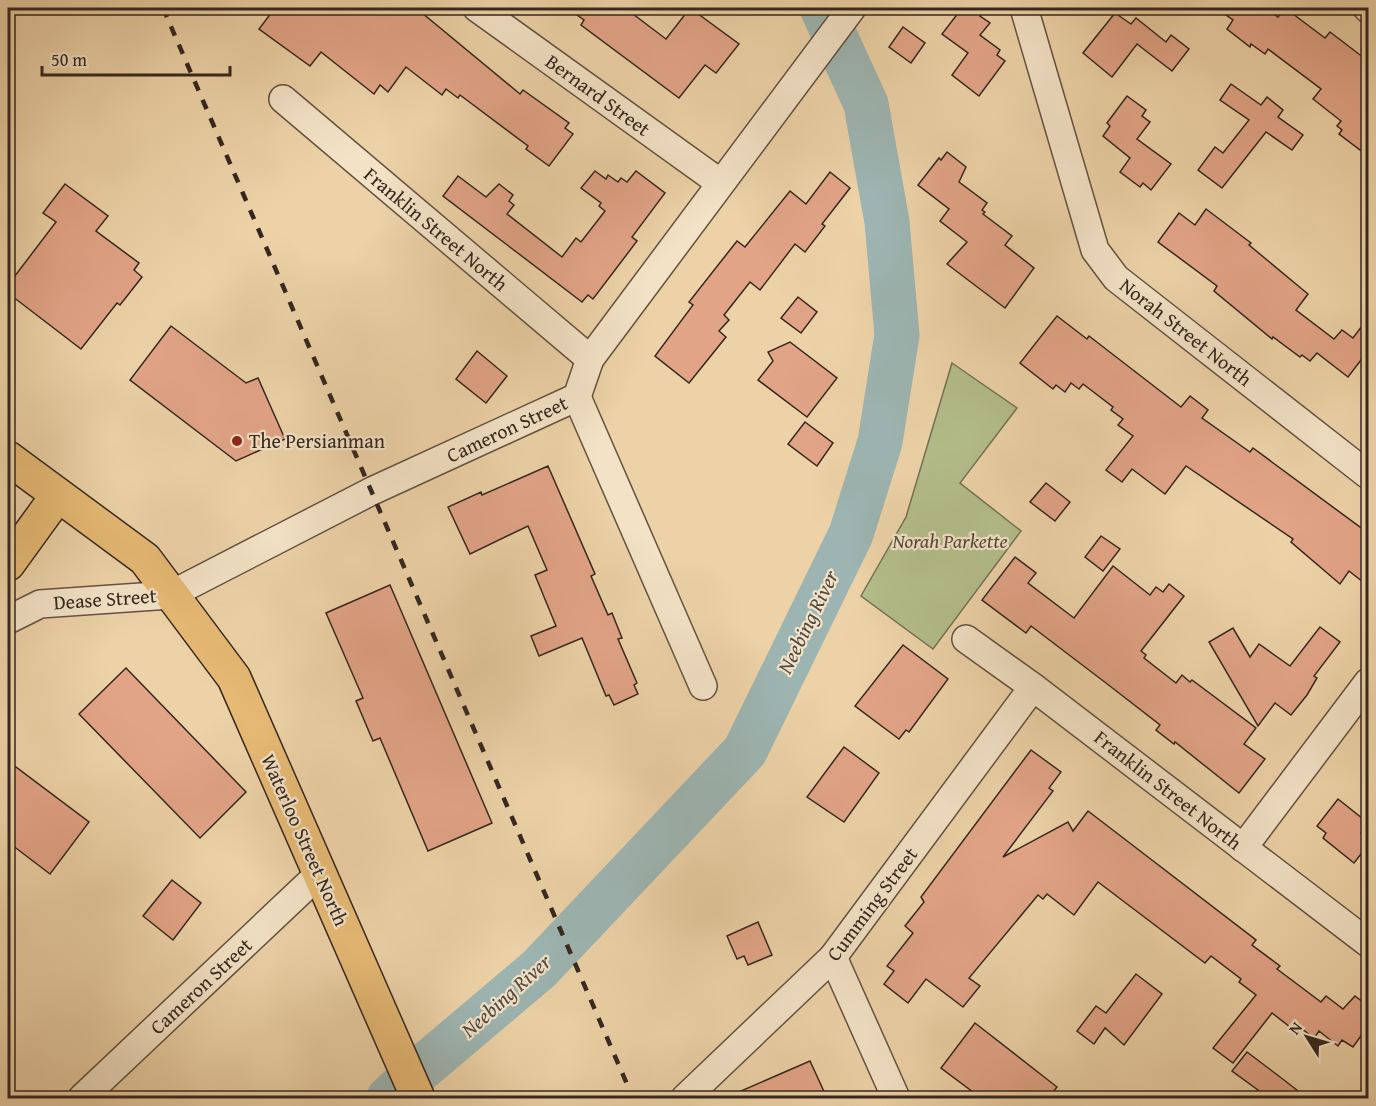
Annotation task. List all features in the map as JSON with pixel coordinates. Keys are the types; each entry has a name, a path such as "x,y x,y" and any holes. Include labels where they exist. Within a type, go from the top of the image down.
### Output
{"main road":[{"name":"Waterloo Street North","path":"8,458 145,559 234,678 418,1098"},
{"path":"8,564 58,495"}],"street":[{"name":"Bernard Street","path":"477,8 719,182"},
{"name":"Norah Street North","path":"1024,8 1095,250 1116,278 1368,475"},
{"name":"Cameron Street","path":"170,595 372,491 577,397 590,359 719,182 850,9"},
{"name":"Franklin Street North","path":"283,99 590,359"},
{"path":"577,397 703,686"},
{"name":"Dease Street","path":"8,620 40,604 170,595"},
{"name":"Franklin Street North","path":"966,639 1033,687 1368,943"},
{"path":"1243,848 1368,682"},
{"name":"Cumming Street","path":"685,1098 833,957 1033,687"},
{"name":"Cameron Street","path":"82,1098 319,874"},
{"path":"833,957 896,1098"}],"green space":[{"name":"Norah Parkette","path":"952,363 1017,408 960,483 1021,531 933,649 861,596 906,517"}],"building":[{"path":"275,8 416,8 520,94 523,90 569,123 565,128 573,134 549,166 526,149 528,146 460,95 458,98 446,89 442,95 406,67 388,92 380,85 374,94 321,52 310,66 259,29"},
{"path":"567,8 625,8 666,39 690,8 739,44 716,73 705,65 679,98 581,25 584,20"},
{"path":"962,8 986,8 980,16 990,23 980,35 1000,50 997,55 1005,61 979,96 952,75 968,53 942,34"},
{"path":"1216,8 1265,8 1278,17 1285,8 1325,38 1330,32 1368,61 1368,156 1339,134 1342,130 1337,126 1341,121 1313,99 1321,89 1268,49 1265,54 1251,44 1250,47 1227,29 1233,20"},
{"path":"1115,13 1131,24 1136,18 1166,42 1171,35 1189,49 1172,71 1137,44 1112,77 1083,53"},
{"path":"903,27 925,43 911,63 889,47"},
{"path":"1231,84 1261,105 1267,97 1283,110 1278,117 1303,135 1292,150 1266,132 1222,188 1198,170 1215,147 1223,153 1249,120 1220,100"},
{"path":"1127,96 1146,110 1142,116 1150,122 1137,139 1171,164 1151,190 1143,183 1140,187 1120,172 1130,158 1103,136 1110,126 1107,123"},
{"path":"947,152 966,167 959,182 987,203 982,210 985,212 983,214 1012,236 1005,245 1034,268 1005,308 947,264 967,242 940,221 949,209 918,185 939,158 941,160"},
{"path":"595,171 606,179 608,175 618,182 621,178 627,182 636,171 665,193 632,237 637,241 593,299 588,295 582,302 443,196 458,176 486,197 499,184 513,195 509,201 514,205 507,214 562,257 576,238 581,242 605,211 599,206 601,203 581,188"},
{"path":"830,172 850,188 822,224 825,226 805,252 795,244 760,290 750,282 724,315 729,320 719,331 726,337 689,383 655,356 693,305 689,302 737,241 745,247 790,191 806,204"},
{"path":"65,184 108,216 96,231 139,263 134,270 142,277 120,305 117,303 81,349 8,293 8,285 56,222 43,213"},
{"path":"1206,209 1251,243 1249,245 1308,294 1296,310 1334,339 1342,330 1353,338 1368,318 1368,351 1348,377 1317,353 1310,361 1302,355 1300,357 1273,337 1272,339 1214,291 1217,286 1158,242 1179,213 1195,225"},
{"path":"798,297 817,312 801,333 781,318"},
{"path":"1057,316 1087,339 1089,336 1181,407 1190,396 1208,410 1202,418 1250,452 1253,448 1368,533 1368,586 1349,571 1340,584 1291,542 1293,539 1186,466 1165,494 1132,469 1122,482 1106,470 1133,436 1118,425 1123,419 1111,410 1113,407 1083,384 1079,389 1071,383 1065,392 1056,385 1053,389 1020,363"},
{"path":"171,326 246,383 258,378 285,439 236,461 130,380"},
{"path":"790,342 837,378 807,417 758,380 773,361 768,352"},
{"path":"477,351 507,376 486,403 456,379"},
{"path":"805,422 833,443 817,466 788,444"},
{"path":"548,466 595,574 591,576 608,615 612,613 622,638 618,639 637,683 634,685 638,694 614,705 609,695 606,696 582,638 539,656 531,636 556,626 535,575 547,570 528,526 470,554 448,507"},
{"path":"1046,483 1070,502 1055,521 1030,502"},
{"path":"1101,536 1120,549 1103,571 1085,557"},
{"path":"1015,557 1036,573 1028,583 1074,618 1113,566 1150,595 1156,587 1163,592 1169,584 1184,596 1141,651 1146,655 1144,658 1176,683 1182,675 1190,682 1192,680 1256,728 1244,744 1265,759 1239,793 1175,742 1174,744 1156,730 1160,725 1031,626 1026,633 982,600"},
{"path":"390,585 492,823 428,851 380,738 373,741 356,701 363,698 326,613"},
{"path":"1320,627 1340,642 1314,676 1317,678 1307,695 1291,715 1275,703 1258,726 1209,642 1233,628 1250,657 1259,644 1290,666"},
{"path":"903,645 948,679 909,732 906,730 899,739 855,706"},
{"path":"126,668 246,792 200,838 79,714"},
{"path":"844,747 879,773 844,822 807,797"},
{"path":"1031,750 1061,772 1049,788 1053,791 1003,857 1068,822 1073,831 1088,811 1256,940 1252,945 1280,966 1277,969 1321,1002 1326,996 1343,1009 1355,996 1368,1006 1368,1026 1353,1047 1342,1040 1338,1046 1319,1031 1314,1038 1298,1026 1294,1030 1272,1013 1233,1063 1213,1048 1256,995 1239,982 1241,979 1211,956 1205,963 1098,882 1074,915 1047,894 1043,899 1038,895 969,978 980,986 963,1007 926,979 908,1003 884,984 894,971 887,966 913,933 905,926 924,902 921,897"},
{"path":"8,761 89,822 50,874 8,842"},
{"path":"1338,799 1368,823 1361,833 1368,839 1368,845 1354,863 1323,838 1326,833 1317,826"},
{"path":"172,880 201,903 173,940 143,916"},
{"path":"758,922 772,955 748,965 744,956 737,959 727,936"},
{"path":"1136,974 1162,994 1124,1045 1105,1028 1094,1044 1077,1031 1096,1006 1106,1013"},
{"path":"975,1023 1057,1087 1048,1098 981,1098 941,1068"},
{"path":"1247,1052 1307,1098 1269,1098 1232,1071"},
{"path":"810,1061 827,1098 725,1098"}],"waterway":[{"name":"Neebing River","path":"389,1098 539,969 745,751 851,534 880,442 897,335 887,222 866,104 822,8"}],"railway":[{"path":"163,8 633,1098"}],"place":[{"name":"The Persianman","path":"237,441"}]}
